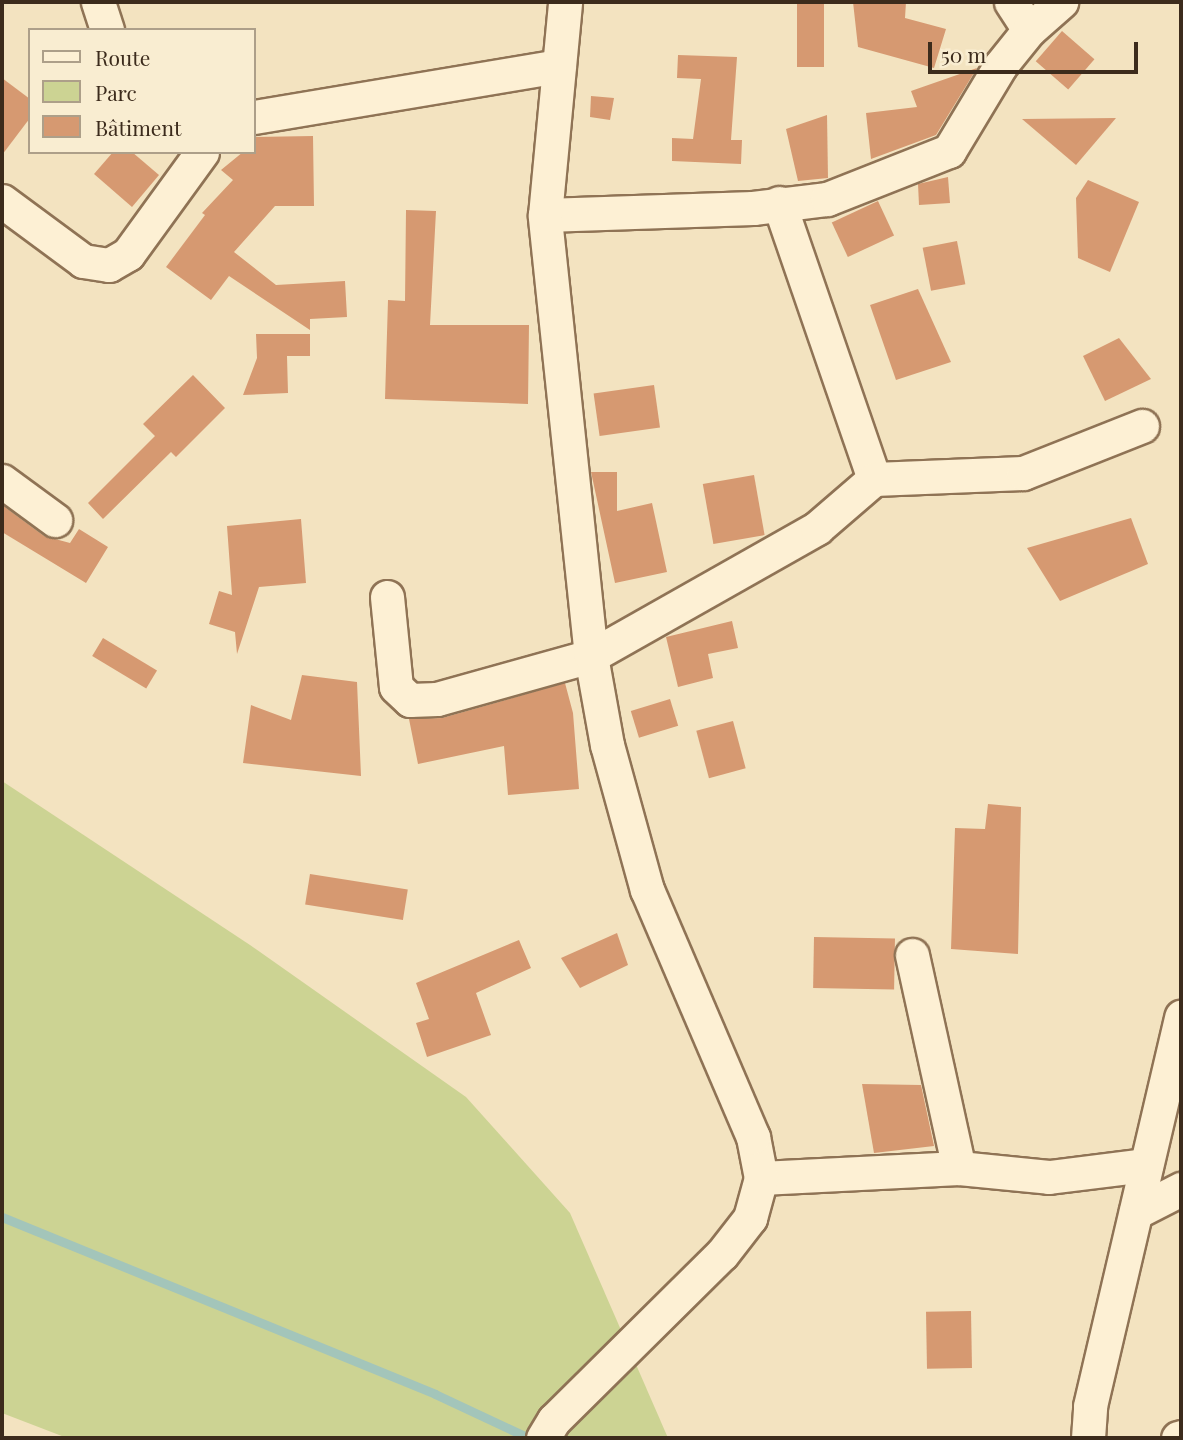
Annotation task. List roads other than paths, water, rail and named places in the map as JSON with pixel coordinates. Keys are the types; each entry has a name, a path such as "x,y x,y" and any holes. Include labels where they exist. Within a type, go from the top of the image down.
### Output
{"street":[{"path":"98,2 106,28"},
{"path":"548,1429 722,1254 750,1218 761,1178 753,1137 647,890 607,745 590,656 545,215 565,2"},
{"path":"1011,2 1029,30"},
{"path":"545,215 827,199 949,151 1000,66 1029,30 1061,2"},
{"path":"256,117 559,66"},
{"path":"2,201 83,261 109,265 128,254 201,154"},
{"path":"779,203 874,479"},
{"path":"387,597 396,687 410,700 437,699 590,656 817,528 874,479 1023,473 1142,426"},
{"path":"2,481 55,520"},
{"path":"912,956 959,1168"},
{"path":"1088,1438 1090,1406 1181,1017"},
{"path":"761,1178 959,1168 1049,1177 1146,1166"},
{"path":"1136,1212 1181,1189"}],"waterway":[{"path":"2,1217 435,1394 529,1438"}]}
